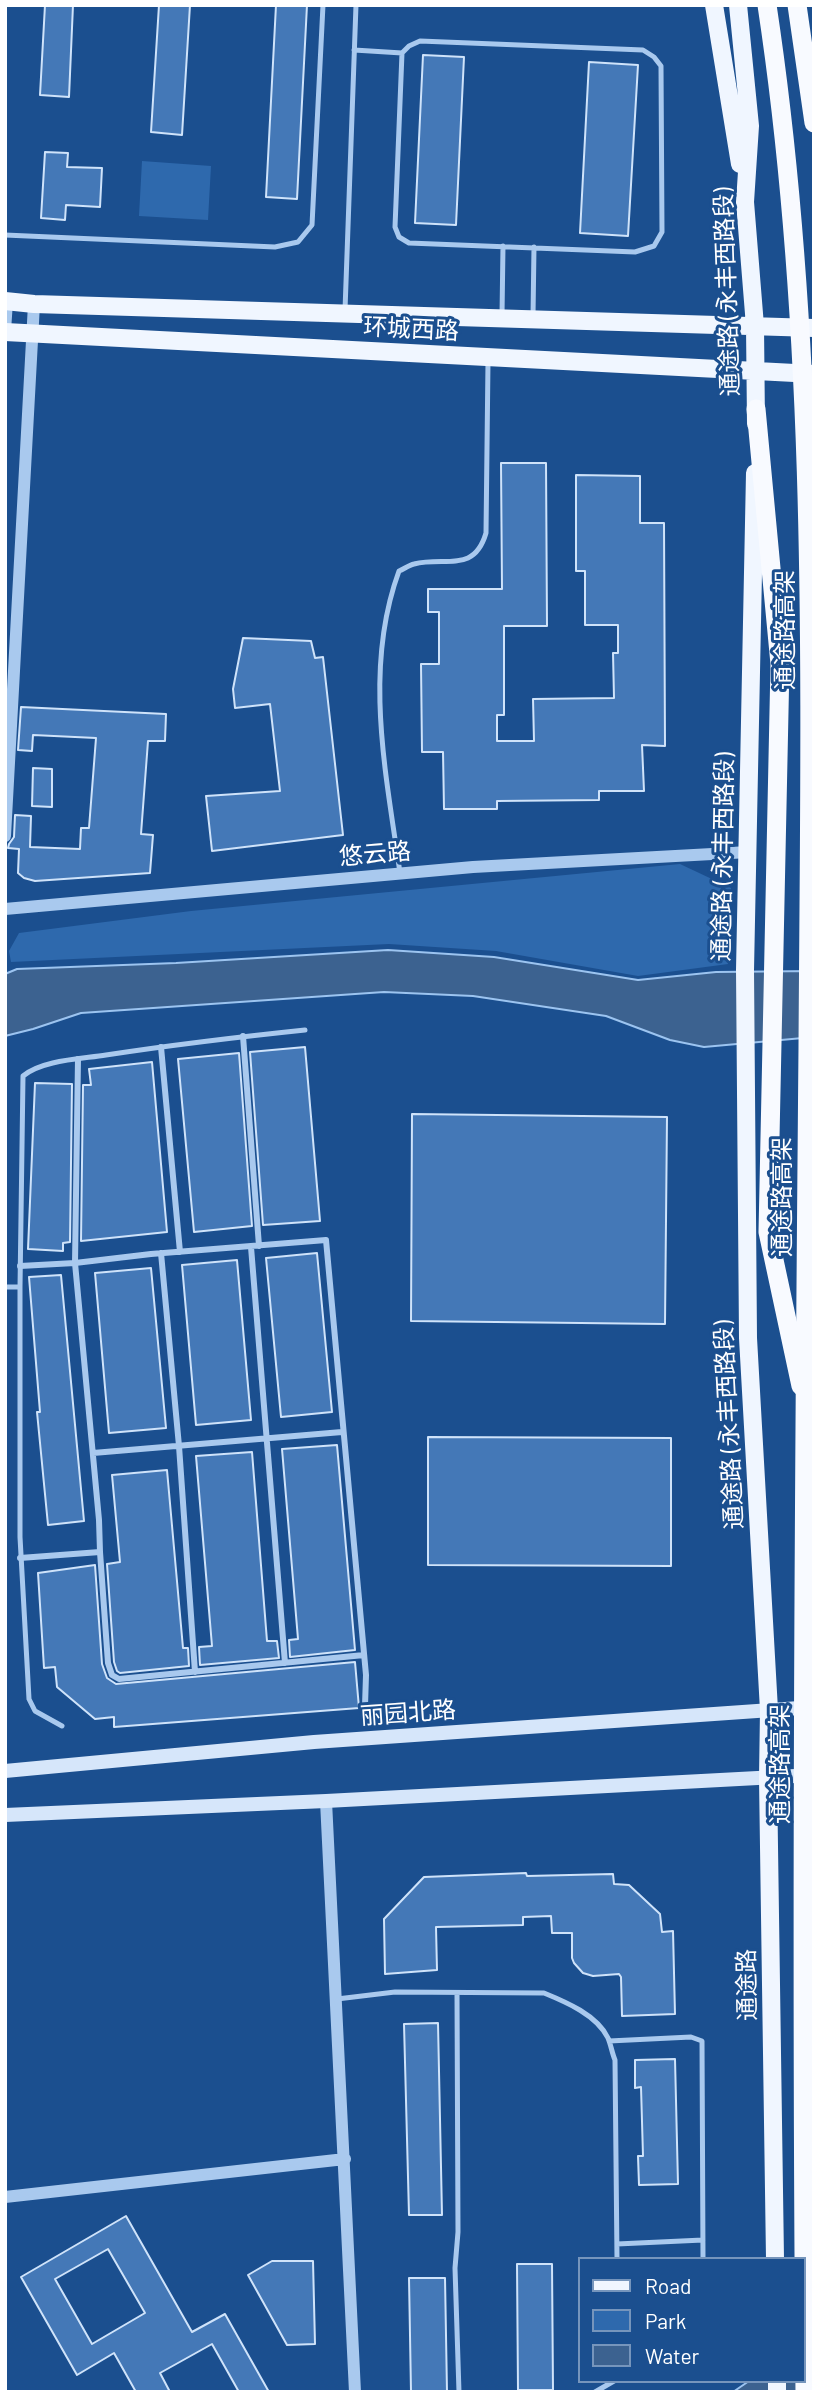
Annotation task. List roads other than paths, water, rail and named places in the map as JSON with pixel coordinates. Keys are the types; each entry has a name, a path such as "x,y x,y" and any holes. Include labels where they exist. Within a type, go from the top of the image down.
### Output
{"highway":[{"name":"通途路高架","path":"767,5 782,95 804,346 811,608 805,1404 804,2257"},
{"path":"797,5 814,123"},
{"path":"756,409 780,664 768,1232 805,1404"}],"main road":[{"path":"714,5 744,202"},
{"name":"通途路 (永丰西路段)","path":"738,5 750,126 744,202 755,326 756,370 745,970 748,1338 769,1710"},
{"path":"6,301 814,328"},
{"name":"环城西路","path":"5,332 814,373"},
{"name":"丽园北路","path":"5,1771 314,1742 814,1707"},
{"name":"通途路","path":"769,1710 775,2257"},
{"path":"5,1815 814,1775"}],"street":[{"path":"5,332 6,301"},
{"path":"5,836 34,304"},
{"name":"悠云路","path":"5,909 486,866 748,852"},
{"path":"243,1036 266,1438 285,1663"},
{"path":"161,1047 180,1252"},
{"path":"78,1059 75,1263 93,1453 108,1663 112,1675 119,1679 364,1655"},
{"path":"20,1266 326,1240 364,1655 365,1706"},
{"path":"161,1253 179,1446 195,1672"},
{"path":"93,1453 342,1432"},
{"path":"20,1558 100,1552"},
{"path":"327,1801 355,2392"},
{"path":"5,2197 345,2159"}],"lane":[{"path":"5,235 275,247 298,242 312,225 323,5"},
{"path":"345,313 356,5"},
{"path":"420,41 643,50 654,57 661,66 662,232 654,246 635,252 410,243 399,237 396,227 402,53 420,41"},
{"path":"354,50 402,53"},
{"path":"502,318 503,246"},
{"path":"533,319 534,247"},
{"path":"400,873 383,752 378,684 382,636 399,571 414,564 454,562 472,557 481,548 486,533 488,357"},
{"path":"62,1726 35,1710 29,1699 20,1558 23,1076 33,1068 78,1059 305,1030"},
{"path":"5,1287 20,1287"},
{"path":"337,1999 395,1992 544,1993 566,2002 592,2019 607,2036 615,2060 617,2257"},
{"path":"457,1993 458,2232 455,2268 459,2392"},
{"path":"609,2041 691,2037 702,2041 703,2257"},
{"path":"617,2244 703,2240"},
{"path":"594,2392 610,2383"}],"water":[{"path":"388,950 494,957 638,980 716,972 814,971 814,1037 704,1047 670,1040 606,1016 473,996 384,992 81,1013 5,1036 5,974 17,969 176,963"},
{"path":"746,2383 805,2383 814,2392 733,2392"}]}
